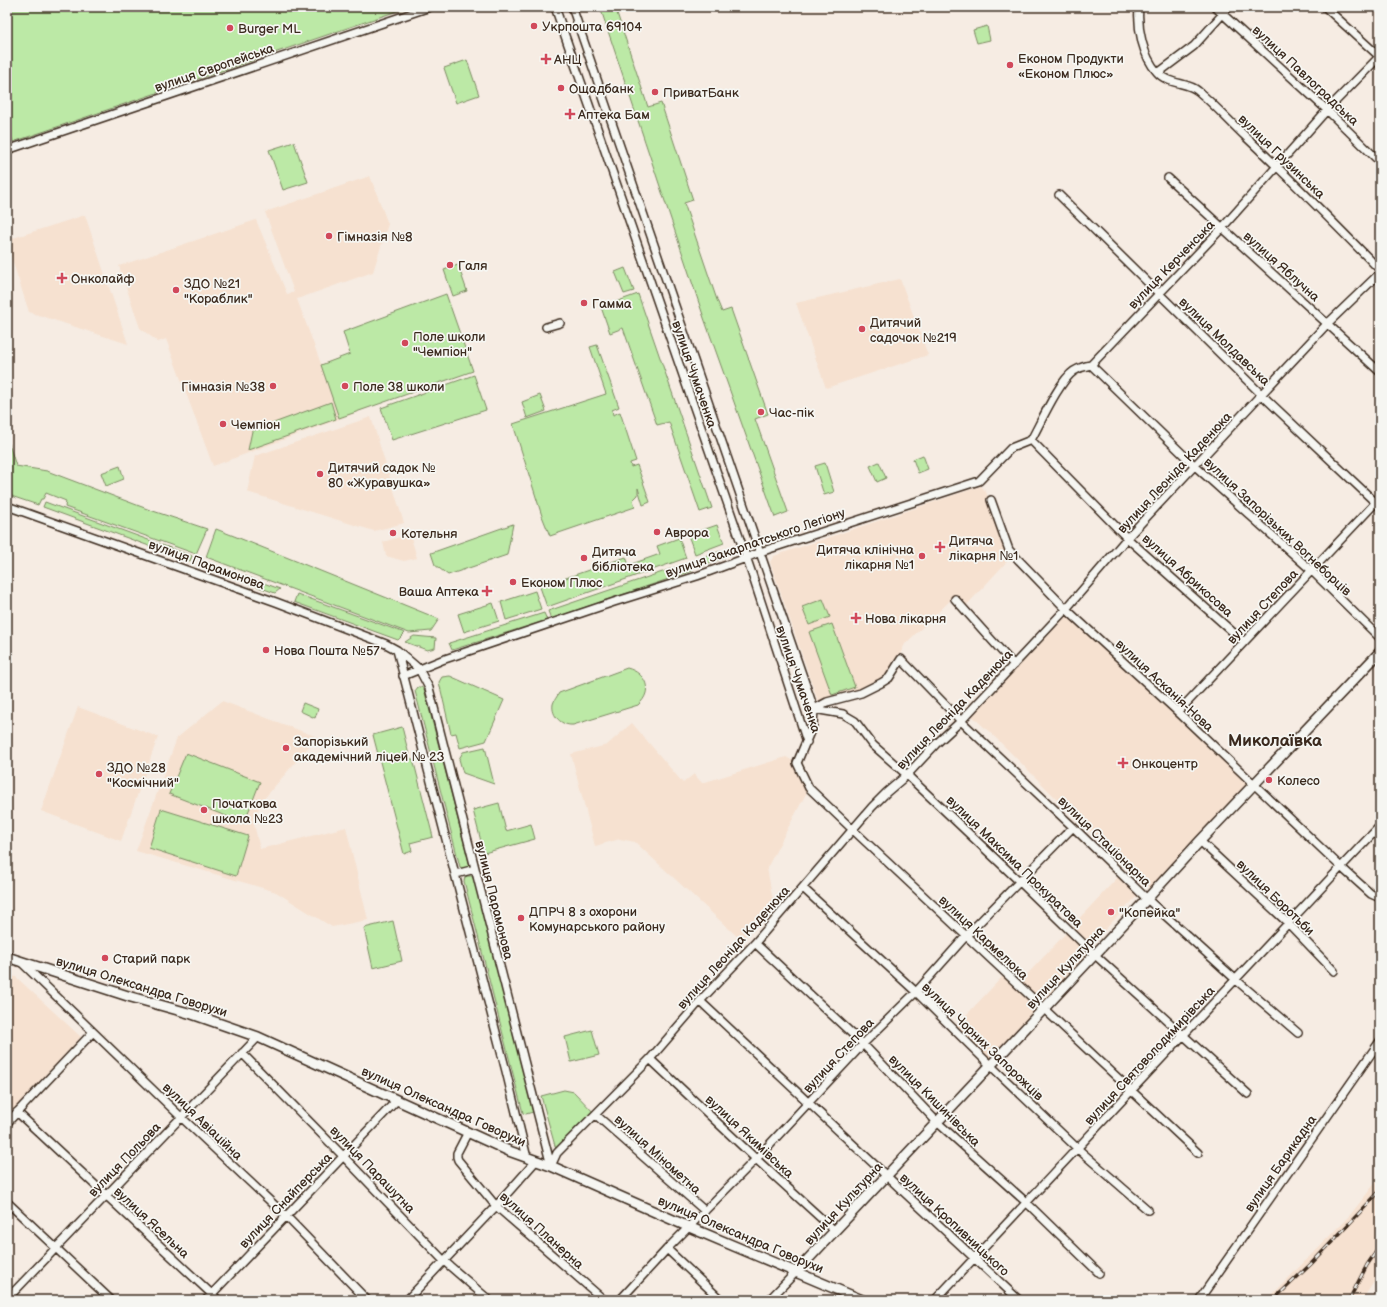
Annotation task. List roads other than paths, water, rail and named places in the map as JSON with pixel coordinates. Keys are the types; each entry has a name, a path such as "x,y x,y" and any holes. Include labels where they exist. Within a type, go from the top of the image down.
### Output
{"main road":[{"name":"вулиця Культурна","path":"796,1272 1043,1008 1380,652"},
{"name":"вулиця Олександра Говорухи","path":"7,957 192,1014 258,1037 509,1151 551,1166 689,1227 862,1300"}],"street":[{"name":"вулиця Європейська","path":"7,150 430,7"},
{"name":"вулиця Чумаченка","path":"555,7 746,558 807,742"},
{"name":"вулиця Чумаченка","path":"572,7 814,709 813,725 807,742"},
{"path":"1139,7 1138,17 1141,36 1148,59 1158,73 1194,46 1230,7"},
{"name":"вулиця Павлоградська","path":"1215,7 1327,110 1380,162"},
{"path":"1325,7 1380,57"},
{"name":"вулиця Керченська","path":"1031,440 1054,397 1068,376 1074,371 1091,365 1222,228 1327,110 1380,57"},
{"name":"вулиця Грузинська","path":"1158,73 1166,79 1197,90 1277,166 1380,270"},
{"name":"вулиця Яблучна","path":"1168,178 1380,372"},
{"name":"вулиця Молдавська","path":"1059,195 1262,395 1378,500"},
{"name":"вулиця Леоніда Каденюка","path":"551,1166 557,1153 650,1059 700,1001 803,888 852,829 887,792 907,775 936,744 961,721 1066,609 1127,538 1327,324 1380,273"},
{"path":"546,327 560,323"},
{"name":"вулиця Запорізьких Вогнеборців","path":"1091,365 1195,466 1312,571 1380,638"},
{"name":"вулиця Закарпатського Легіону","path":"403,676 442,660 760,552 979,481 1011,448 1031,440"},
{"name":"вулиця Абрикосова","path":"1031,440 1127,538 1244,642"},
{"name":"вулиця Асканія-Нова","path":"991,500 1009,550 1066,609 1178,712 1340,867 1371,894 1380,898"},
{"name":"вулиця Степова","path":"1178,712 1378,500"},
{"name":"вулиця Парамонова","path":"7,506 276,602 386,644 397,650 419,669 429,688 551,1166"},
{"path":"955,600 1014,665"},
{"path":"397,650 532,1160 496,1206 407,1300"},
{"name":"вулиця Стаціонарна","path":"814,709 827,702 861,692 881,684 888,678 901,660 961,721 1147,899 1235,980 1298,1033"},
{"name":"вулиця Максима Прокуратова","path":"814,709 843,714 855,721 873,745 1019,880 1094,954 1248,1094"},
{"name":"вулиця Кармелюка","path":"807,742 797,763 809,788 1198,1153"},
{"name":"вулиця Святоволодимирівська","path":"935,1300 1380,826"},
{"name":"вулиця Степова","path":"620,1300 863,1044 916,992 1019,880 1073,827"},
{"name":"вулиця Боротьби","path":"1200,842 1288,923 1334,971"},
{"path":"456,874 475,869"},
{"name":"вулиця Чорних Запорожців","path":"803,888 916,992 990,1065 1078,1148 1148,1210"},
{"name":"вулиця Кишинівська","path":"754,943 863,1044 936,1122 1027,1203 1099,1273"},
{"name":"вулиця Авіаційна","path":"21,961 181,1117 286,1216 367,1300"},
{"name":"вулиця Кропивницького","path":"700,1001 1020,1300"},
{"path":"7,1123 93,1032"},
{"name":"вулиця Польова","path":"7,1299 258,1037"},
{"name":"вулиця Барикадна","path":"1199,1300 1380,1041"},
{"name":"вулиця Парашутна","path":"242,1053 444,1261 489,1300"},
{"name":"вулиця Якимівська","path":"650,1059 835,1231"},
{"name":"вулиця Снайперська","path":"206,1300 397,1100"},
{"name":"вулиця Ясельна","path":"17,1112 218,1300"},
{"name":"вулиця Мінометна","path":"596,1115 704,1212"},
{"name":"вулиця Планерна","path":"468,1132 457,1153 457,1157 496,1206 604,1300"},
{"path":"7,1202 110,1300"},
{"path":"667,1249 721,1300"},
{"name":"вулиця Культурна","path":"769,1300 796,1272"}],"railway":[{"path":"1273,1300 1311,1264 1380,1191"},
{"path":"1349,1300 1367,1265 1380,1246"}],"place":[{"name":"Укрпошта 69104","path":"534,26"},
{"name":"Burger ML","path":"230,28"},
{"name":"АНЦ","path":"546,59"},
{"name":"Економ Продукти «Економ Плюс»","path":"1010,65"},
{"name":"Ощадбанк","path":"561,88"},
{"name":"ПриватБанк","path":"655,92"},
{"name":"Аптека Бам","path":"570,114"},
{"name":"Гімназія №8","path":"329,236"},
{"name":"Галя","path":"450,265"},
{"name":"Онколайф","path":"62,278"},
{"name":"ЗДО №21 \"Кораблик\"","path":"176,290"},
{"name":"Гамма","path":"584,303"},
{"name":"Дитячий садочок №219","path":"862,329"},
{"name":"Поле школи \"Чемпіон\"","path":"405,343"},
{"name":"Гімназія №38","path":"273,386"},
{"name":"Поле 38 школи","path":"345,386"},
{"name":"Час-пік","path":"761,412"},
{"name":"Чемпіон","path":"223,424"},
{"name":"Дитячий садок № 80 «Журавушка»","path":"320,474"},
{"name":"Аврора","path":"657,532"},
{"name":"Котельня","path":"393,533"},
{"name":"Дитяча лікарня №1","path":"940,547"},
{"name":"Дитяча клінічна лікарня №1","path":"922,556"},
{"name":"Дитяча бібліотека","path":"584,558"},
{"name":"Економ Плюс","path":"513,582"},
{"name":"Ваша Аптека","path":"487,591"},
{"name":"Нова лікарня","path":"856,618"},
{"name":"Нова Пошта №57","path":"266,650"},
{"name":"Запорізький академічний ліцей № 23","path":"286,748"},
{"name":"Онкоцентр","path":"1123,763"},
{"name":"ЗДО №28 \"Космічний\"","path":"99,774"},
{"name":"Колесо","path":"1269,780"},
{"name":"Початкова школа №23","path":"204,810"},
{"name":"\"Копейка\"","path":"1111,912"},
{"name":"ДПРЧ 8 з охорони Комунарського району","path":"521,918"},
{"name":"Старий парк","path":"105,958"}],"district":[{"name":"Миколаївка","path":"1275,740"}]}
